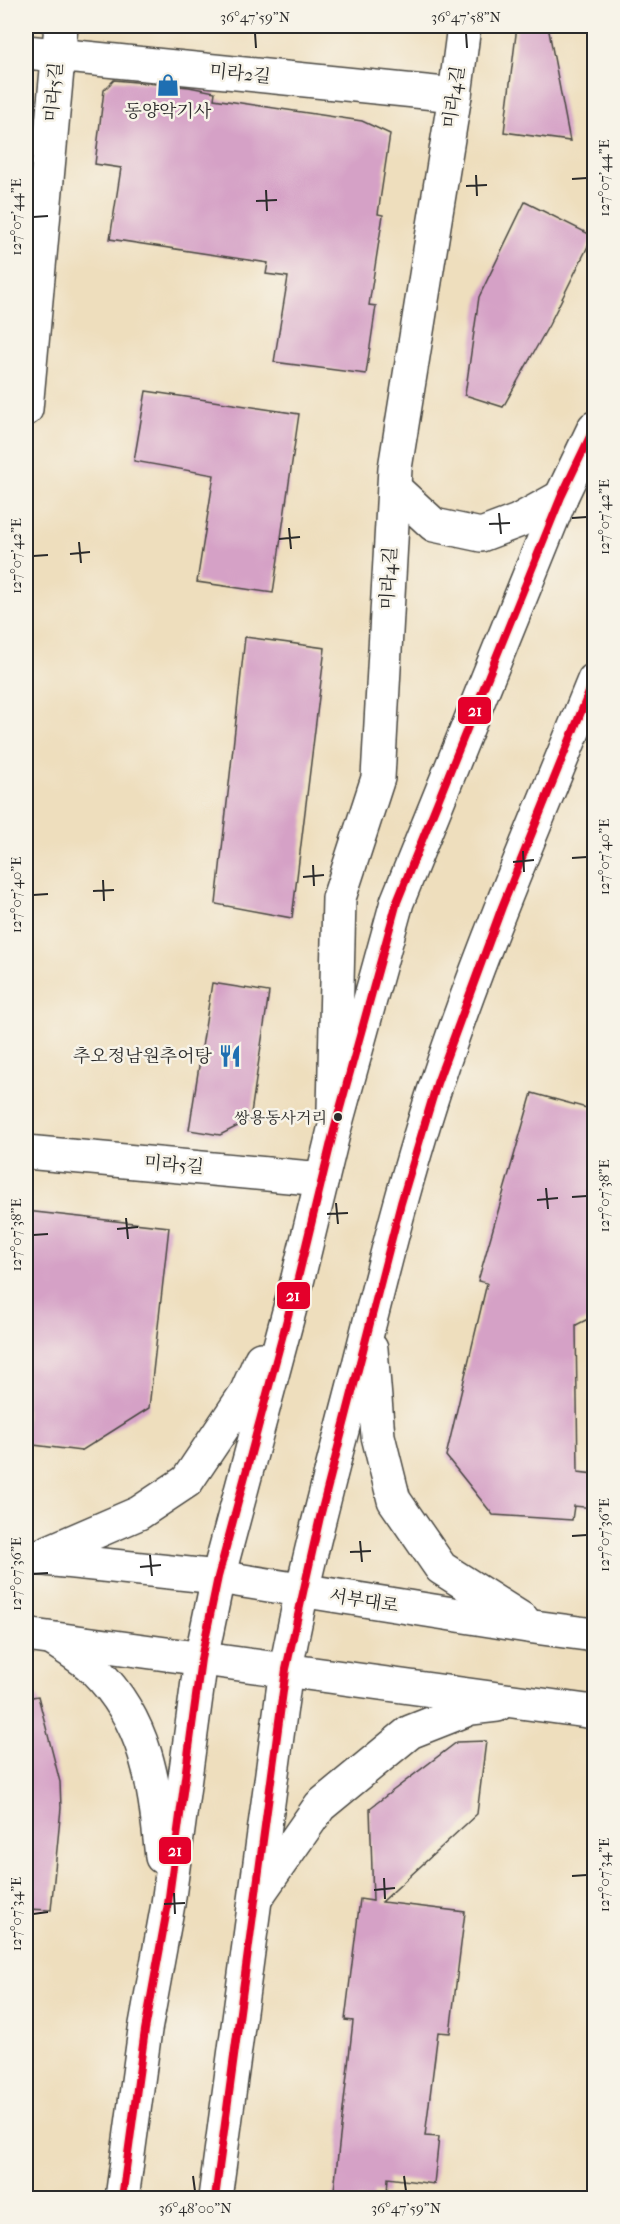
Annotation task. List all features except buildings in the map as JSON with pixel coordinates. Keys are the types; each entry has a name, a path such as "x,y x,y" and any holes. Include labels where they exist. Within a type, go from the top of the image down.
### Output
{"main road":[{"name":"미라4길","path":"334,1130 339,898 378,778 396,456 455,95 464,26"},
{"name":"미라2길","path":"48,44 455,95"},
{"name":"미라5길","path":"26,409 48,44"},
{"path":"122,2199 145,2030 168,1904 201,1659 219,1578 298,1278 334,1130 397,902 561,497 594,429"},
{"path":"394,488 434,525 481,535 518,520 561,497"},
{"path":"214,2199 286,1669 301,1591 369,1324 421,1133 449,1045 520,861 594,680"},
{"name":"미라5길","path":"26,1152 322,1179"},
{"path":"31,1557 139,1514 187,1481 246,1393 298,1278"},
{"path":"369,1324 378,1436 394,1500 441,1568 534,1628"},
{"name":"서부대로","path":"31,1557 219,1578 534,1628 594,1635"},
{"path":"39,1637 594,1712"},
{"path":"39,1637 94,1669 127,1708 147,1757 168,1904"},
{"path":"255,1900 320,1806 410,1732 471,1708 524,1702"}],"transit line":[{"name":"21","path":"122,2198 145,2030 168,1904 201,1659 218,1577 298,1278 334,1130 397,902 561,497 594,428"},
{"name":"21","path":"215,2198 286,1669 320,1517 401,1203 437,1083 502,907 594,680"}],"place":[{"name":"동양악기사","path":"168,85"},
{"name":"추오정남원추어탕","path":"230,1056"},
{"name":"쌍용동사거리","path":"338,1117"}]}
